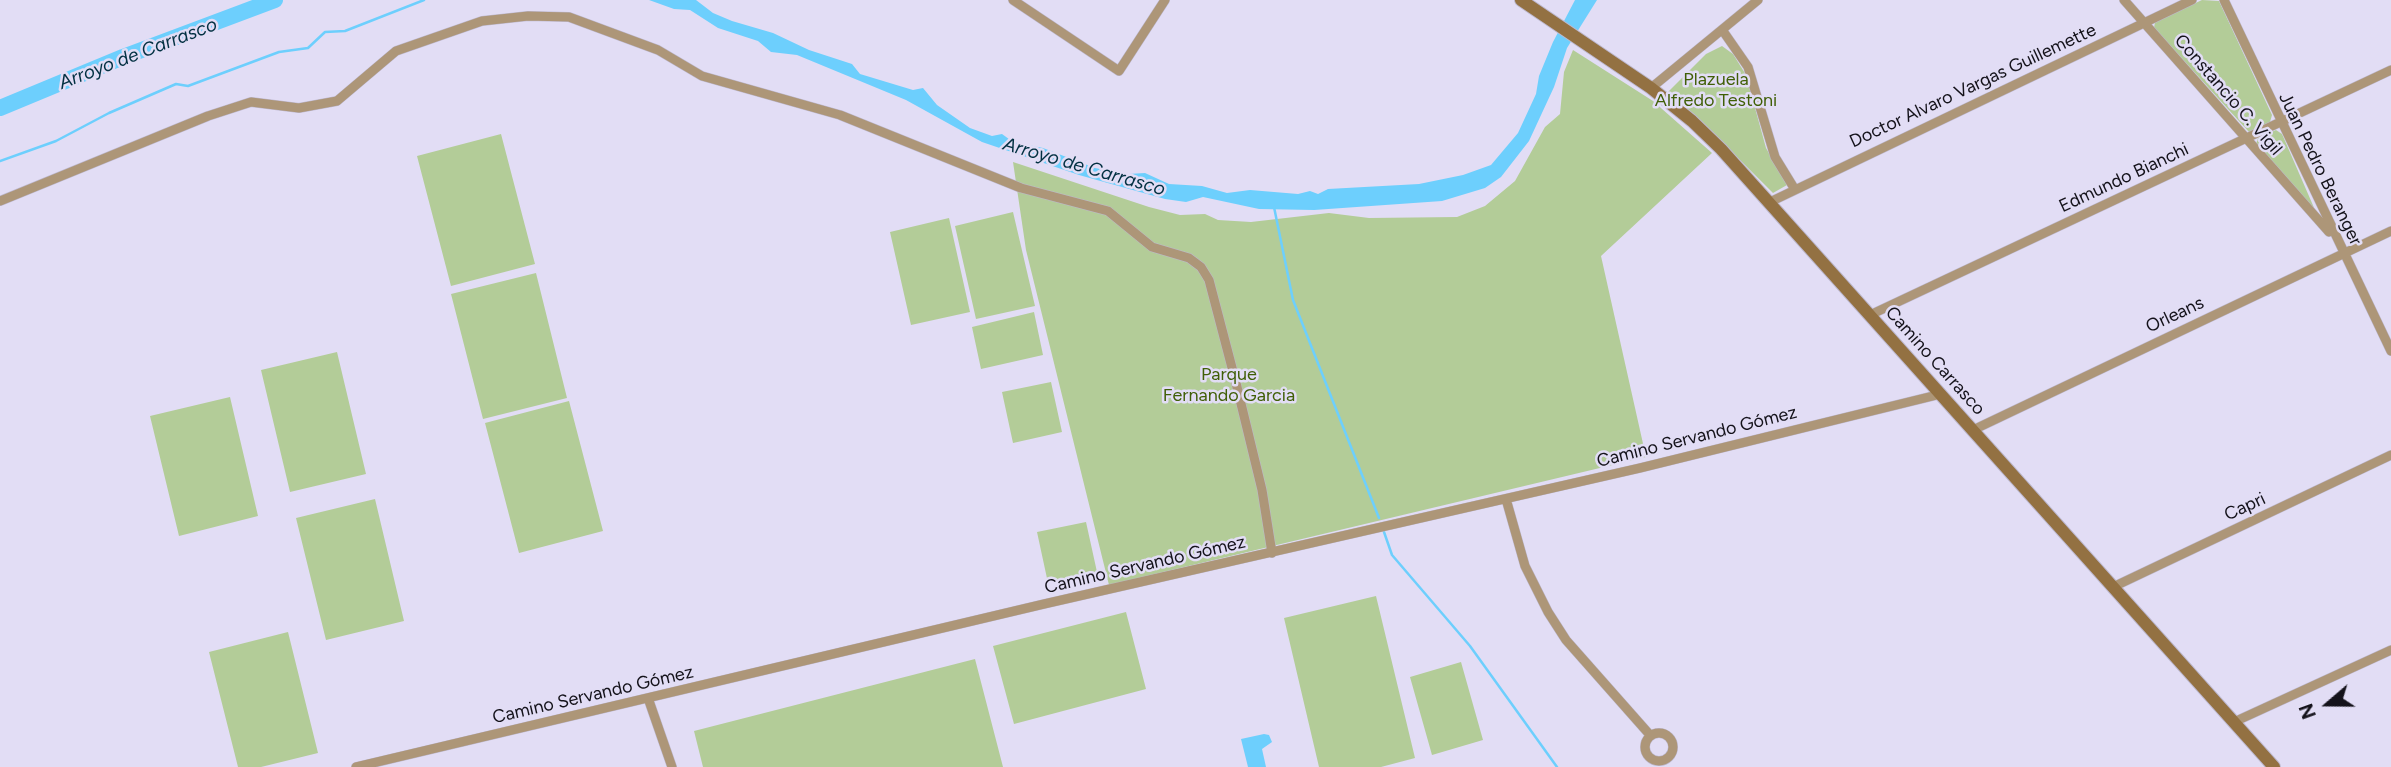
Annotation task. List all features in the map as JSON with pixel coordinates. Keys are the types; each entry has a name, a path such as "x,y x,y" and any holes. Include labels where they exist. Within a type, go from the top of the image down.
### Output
{"main road":[{"name":"Camino Carrasco","path":"1521,0 1651,88 1692,121 1770,202 2274,767"}],"street":[{"path":"1013,0 1119,71 1165,0"},
{"path":"1651,88 1758,0"},
{"name":"Constancio C. Vigil","path":"2124,0 2337,242"},
{"name":"Doctor Alvaro Vargas Guillemette","path":"1770,202 1794,188 2192,0"},
{"name":"Juan Pedro Beranger","path":"2224,0 2391,351"},
{"path":"0,201 208,116 251,102 299,108 337,101 396,51 482,21 528,16 569,17 658,50 702,76 840,115 1021,188 1108,211 1152,247 1189,258 1202,267 1209,280 1262,489 1272,553"},
{"path":"1723,31 1748,68 1775,157 1794,188"},
{"name":"Edmundo Bianchi","path":"1870,315 2391,70"},
{"name":"Orleans","path":"1973,430 2391,231"},
{"name":"Camino Servando Gómez","path":"356,767 1506,499 1941,394"},
{"name":"Capri","path":"2113,587 2391,455"},
{"path":"1506,499 1512,528 1525,566 1548,612 1566,640 1650,735"},
{"path":"2234,722 2391,650"},
{"path":"648,698 672,767"},
{"path":"1659,733 1671,739 1669,763 1647,756 1645,743 1650,735 1659,733"}],"green space":[{"path":"2202,0 2219,1 2272,115 2270,122 2249,132 2154,28 2155,22"},
{"name":"Plazuela Alfredo Testoni","path":"1722,46 1733,54 1746,75 1766,148 1787,185 1773,193 1695,115 1666,94 1706,54"},
{"name":"Parque Fernando Garcia","path":"1573,50 1653,101 1712,153 1601,256 1646,457 1109,585 1026,250 1013,162 1149,207 1180,215 1205,214 1218,220 1251,222 1329,213 1369,218 1457,217 1485,206 1515,181 1545,127 1560,114 1564,72"},
{"path":"2276,130 2282,134 2315,210 2256,144 2258,138"},
{"path":"501,134 535,264 451,286 417,156"},
{"path":"1013,212 1035,306 976,319 955,226"},
{"path":"949,218 970,312 911,325 890,232"},
{"path":"536,273 567,398 483,419 451,294"},
{"path":"1034,312 1043,355 981,369 972,327"},
{"path":"337,352 366,474 290,492 261,370"},
{"path":"1051,382 1062,432 1013,443 1002,392"},
{"path":"230,397 258,516 179,536 150,416"},
{"path":"569,401 603,531 519,553 485,423"},
{"path":"375,499 404,621 326,640 296,518"},
{"path":"1086,522 1097,572 1048,583 1037,532"},
{"path":"1376,596 1415,758 1381,767 1319,767 1284,618"},
{"path":"1126,612 1146,689 1014,724 993,646"},
{"path":"288,632 318,753 261,767 238,767 209,652"},
{"path":"975,659 1003,767 703,767 694,731"},
{"path":"1461,662 1483,740 1432,755 1410,677"}],"water":[{"path":"649,0 696,0 713,13 732,21 773,33 809,50 852,64 860,74 913,90 923,88 937,105 970,128 992,136 1002,134 1013,142 1043,148 1095,168 1128,174 1145,173 1169,184 1202,186 1227,193 1250,190 1298,194 1310,191 1318,194 1328,189 1419,184 1463,175 1491,165 1518,133 1536,94 1539,76 1553,42 1575,0 1597,0 1567,48 1554,87 1529,141 1501,177 1485,188 1442,201 1314,210 1259,209 1203,197 1186,202 1165,199 1079,175 982,142 906,100 797,55 771,52 758,41 718,28 690,10 674,9"},
{"path":"1269,735 1272,742 1262,749 1266,767 1248,767 1241,739"}],"waterway":[{"name":"Arroyo de Carrasco","path":"0,108 123,57 275,0"},
{"path":"0,161 56,141 109,113 176,84 188,86 279,52 308,48 325,32 345,31 424,0"},
{"path":"1274,207 1293,300 1379,518"},
{"path":"1384,532 1392,555 1470,646 1557,767"}]}
